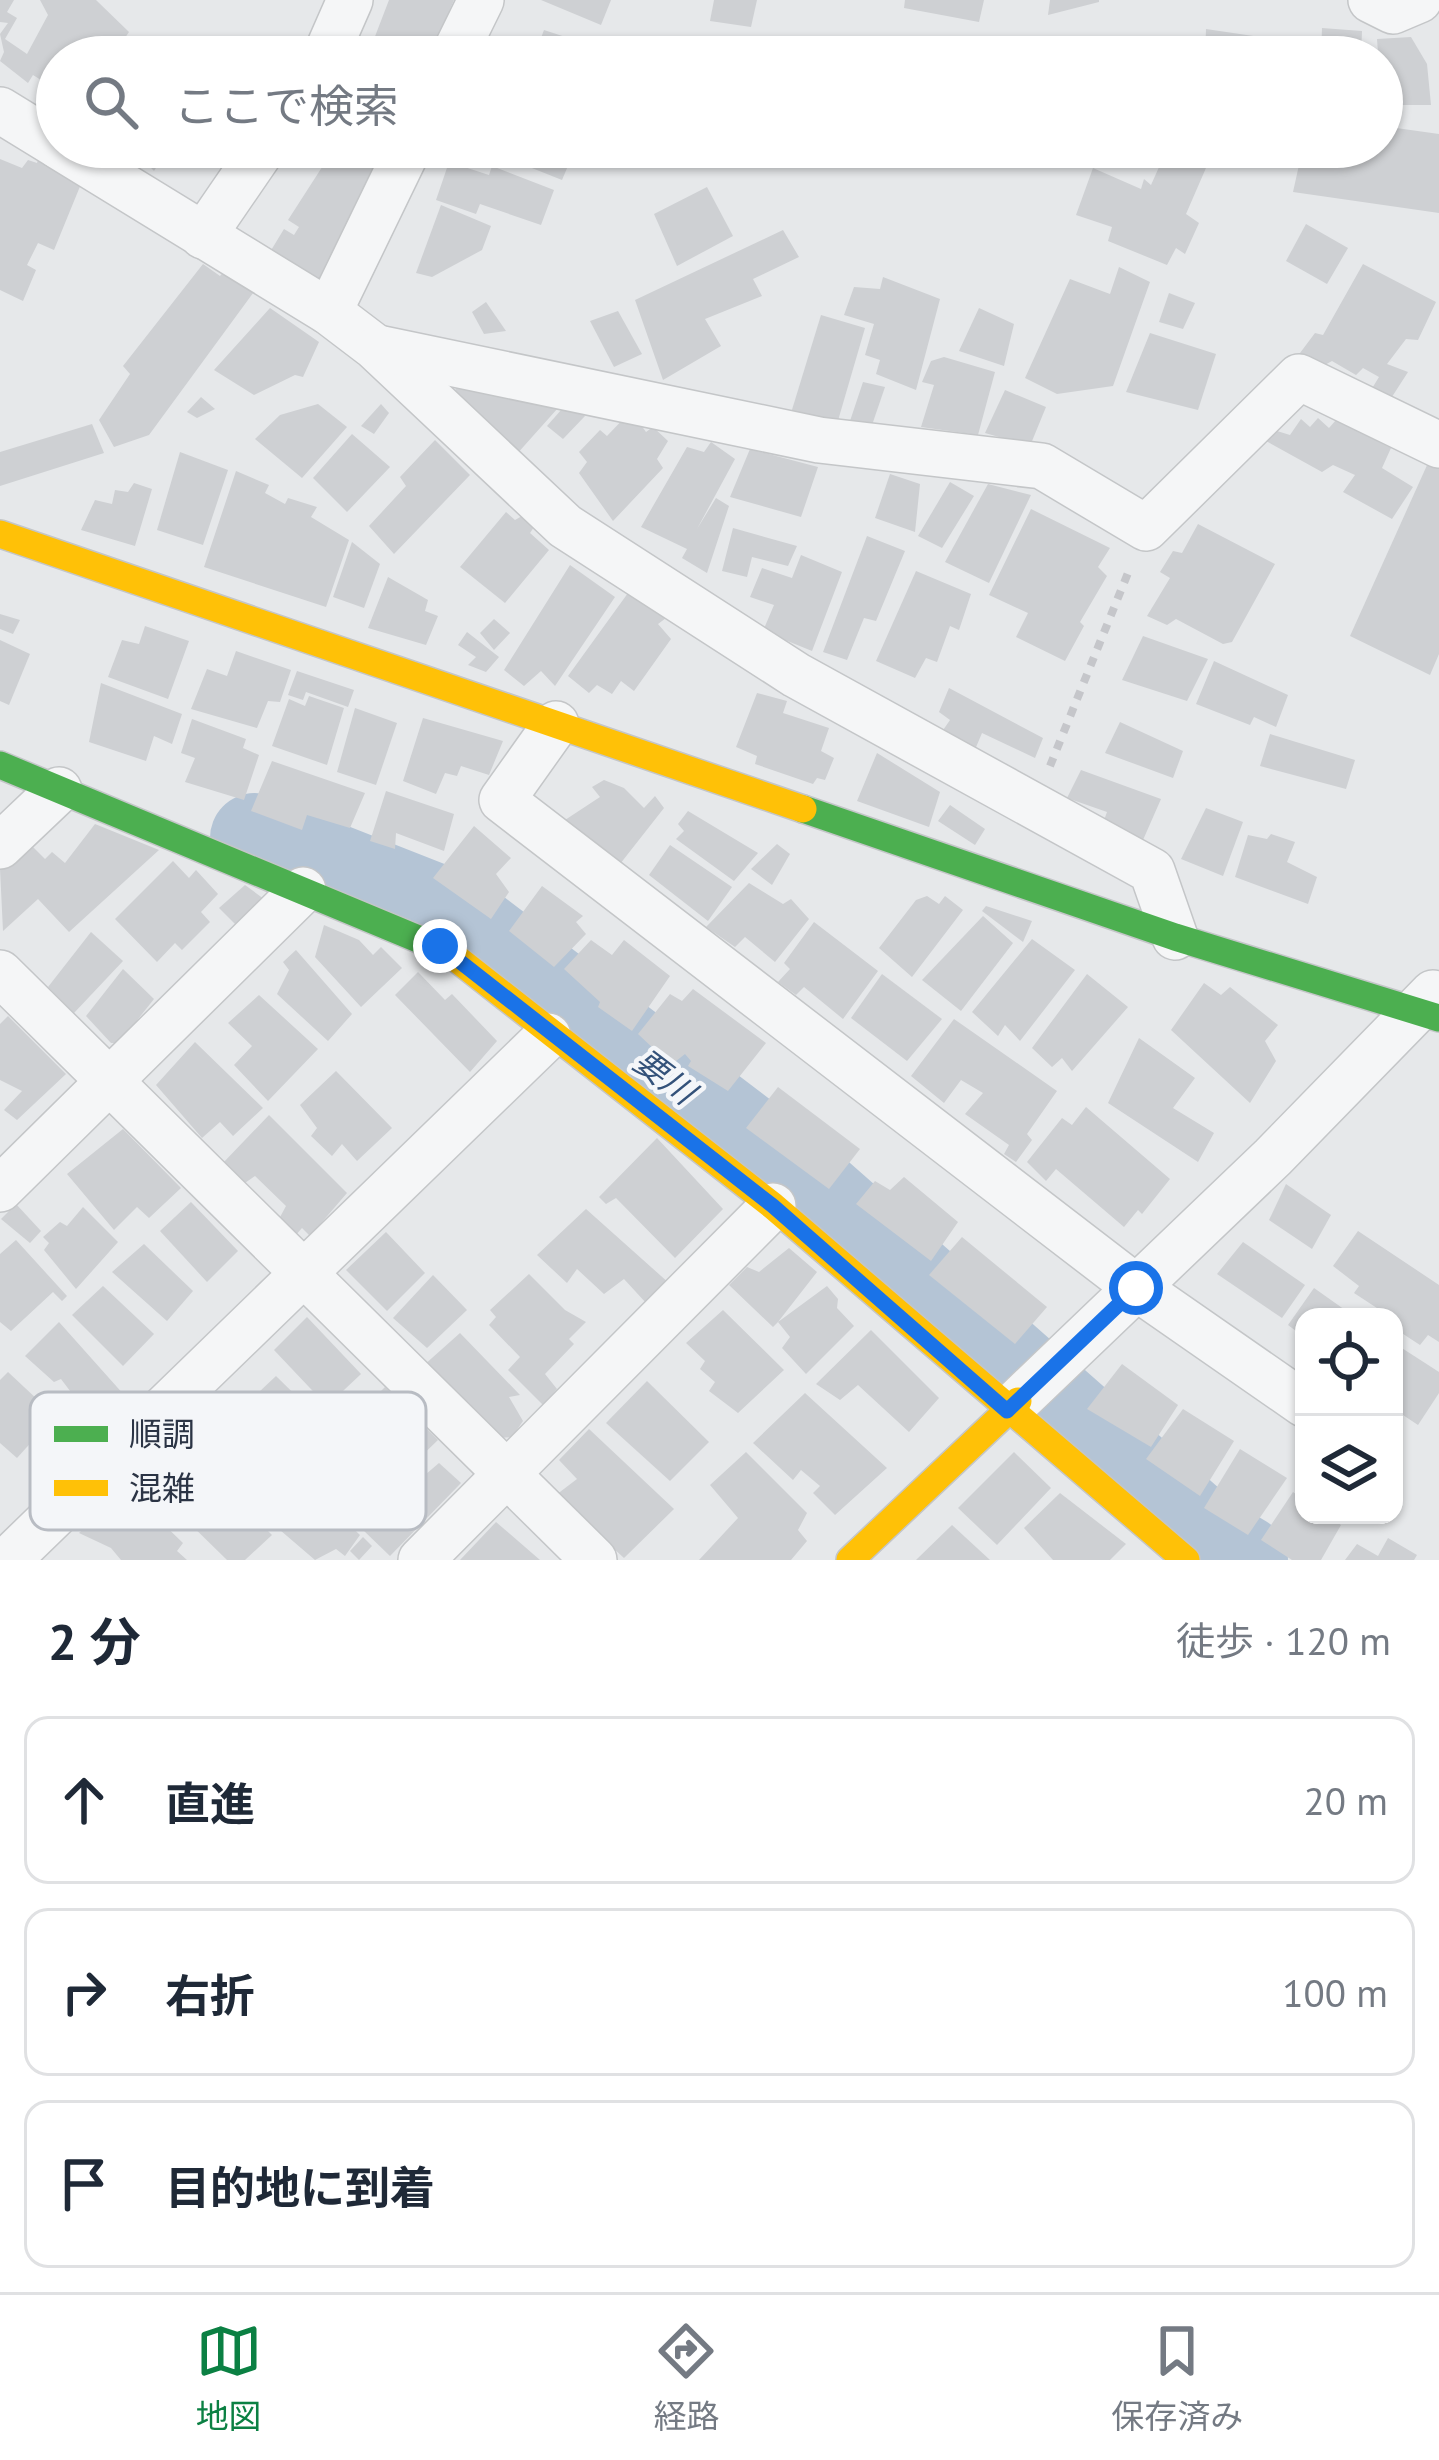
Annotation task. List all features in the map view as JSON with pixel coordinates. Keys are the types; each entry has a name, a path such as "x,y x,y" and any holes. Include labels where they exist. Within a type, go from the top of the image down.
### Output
{"street":[{"path":"334,36 350,0"},
{"path":"463,36 481,0"},
{"path":"1371,0 1393,11 1419,0"},
{"path":"0,110 36,132"},
{"path":"93,168 329,312 375,347 565,526 796,675 1152,871 1174,937"},
{"path":"203,236 250,168"},
{"path":"329,312 399,168"},
{"path":"375,347 819,440 1042,466 1146,528 1299,377 1439,446"},
{"path":"0,535 1174,937 1432,1004"},
{"path":"556,724 502,800 1136,1288 1295,1398"},
{"path":"0,765 440,946 548,1036 1022,1397 1186,1560"},
{"path":"0,846 59,790"},
{"path":"0,1189 303,890"},
{"path":"0,973 424,1392"},
{"path":"850,1560 1432,1004"},
{"path":"183,1392 548,1036"},
{"path":"422,1560 773,1206"},
{"path":"426,1394 594,1560"},
{"path":"8,1560 39,1530"}],"path":[{"path":"1033,806 1146,528"}],"building":[{"path":"0,0 14,0 7,12 17,18 5,39 27,54 36,37 36,77 28,83 0,61 4,52 0,34 8,23 0,22"},
{"path":"40,0 96,0 129,32 126,36 37,36 48,15"},
{"path":"389,0 454,0 438,36 375,36"},
{"path":"541,0 611,0 601,25"},
{"path":"714,0 757,0 751,27 710,21"},
{"path":"905,0 984,0 979,22 904,8"},
{"path":"1050,0 1099,0 1099,2 1048,15"},
{"path":"1322,28 1362,31 1362,36 1322,36"},
{"path":"1206,29 1254,36 1206,36"},
{"path":"1403,37 1411,37 1427,64 1431,105 1403,105"},
{"path":"1403,129 1439,134 1439,213 1293,192 1298,168 1403,168"},
{"path":"0,159 22,168 28,160 36,163 36,168 63,168 81,184 54,250 38,243 27,265 36,270 23,301 0,290"},
{"path":"321,168 386,169 325,285 270,252 284,229 294,235 299,227 288,220"},
{"path":"447,168 489,175 491,168 497,168 554,190 541,225 480,204 476,214 436,200"},
{"path":"532,168 567,168 562,180"},
{"path":"1093,168 1141,189 1144,179 1151,185 1159,168 1206,168 1186,214 1199,223 1185,254 1176,248 1167,265 1108,241 1112,227 1076,215"},
{"path":"707,187 733,236 677,266 654,214"},
{"path":"441,205 491,226 482,250 432,277 416,273"},
{"path":"1306,224 1348,248 1327,284 1286,261"},
{"path":"783,230 799,257 753,279 762,296 705,319 721,346 663,380 635,300"},
{"path":"203,264 220,276 227,268 256,289 149,435 114,447 99,420 130,374 123,366"},
{"path":"1363,264 1436,302 1418,340 1406,339 1387,364 1408,372 1388,403 1368,395 1379,377 1363,368 1356,375 1332,361 1323,366 1297,357 1315,333 1323,335"},
{"path":"1119,267 1150,282 1113,386 1057,394 1025,378 1070,279 1110,294"},
{"path":"883,277 940,299 916,390 876,374 880,360 865,355 874,324 844,315 854,287 880,289"},
{"path":"1169,293 1195,303 1183,329 1159,322"},
{"path":"486,302 506,331 484,334 472,312"},
{"path":"270,308 319,342 303,377 295,375 254,395 214,370"},
{"path":"979,308 1014,324 1004,366 959,351"},
{"path":"618,311 642,354 614,367 590,321"},
{"path":"821,315 865,328 837,424 791,413"},
{"path":"1150,333 1216,354 1198,410 1126,392"},
{"path":"944,357 995,372 978,435 921,427 934,385 922,382 931,361"},
{"path":"473,372 502,379 530,403 543,391 566,399 516,455 449,396"},
{"path":"863,382 885,387 871,428 850,421"},
{"path":"1005,390 1046,407 1030,446 985,433"},
{"path":"201,397 215,409 197,418 187,412"},
{"path":"569,401 585,416 563,439 547,426"},
{"path":"318,404 347,427 302,478 255,439 280,415"},
{"path":"381,404 389,413 374,434 361,426"},
{"path":"631,411 646,432 653,427 668,441 657,459 663,468 613,521 579,473 587,462 579,452 600,430 607,436"},
{"path":"1318,418 1329,428 1336,420 1391,448 1382,468 1413,487 1392,519 1343,492 1355,475 1333,465 1322,472 1266,441 1277,431 1290,435 1301,419 1310,427"},
{"path":"92,424 104,453 0,486 0,452"},
{"path":"352,434 390,467 347,512 313,478"},
{"path":"435,440 470,475 394,554 369,526 406,486 400,477"},
{"path":"711,442 735,459 697,529 716,498 729,506 707,573 682,558 687,549 641,527 687,447 704,452"},
{"path":"750,449 818,467 801,517 730,497"},
{"path":"180,452 228,470 203,545 157,530"},
{"path":"1428,463 1439,469 1439,654 1430,675 1350,636"},
{"path":"236,471 269,485 265,493 285,504 288,498 317,507 311,517 349,540 326,607 204,567"},
{"path":"890,474 920,484 915,532 875,518"},
{"path":"950,482 974,496 942,548 918,536"},
{"path":"134,483 152,489 135,546 81,530 95,500 112,504 115,490 128,492"},
{"path":"988,484 1031,495 989,583 945,562"},
{"path":"1031,509 1110,548 1098,567 1107,576 1080,622 1084,626 1065,661 1016,637 1028,613 989,595"},
{"path":"506,512 515,520 522,516 534,527 530,533 549,550 505,603 460,567"},
{"path":"1198,524 1275,564 1232,642 1223,644 1176,619 1167,625 1147,616 1170,578 1160,572 1173,551 1182,553"},
{"path":"733,528 797,546 788,566 752,557 747,577 722,571"},
{"path":"867,536 905,551 876,621 864,618 847,660 823,652"},
{"path":"352,542 380,564 364,608 333,597"},
{"path":"801,555 842,572 812,651 763,631 774,605 750,597 762,568 792,578"},
{"path":"570,565 615,597 555,686 541,671 524,686 504,670"},
{"path":"916,571 971,594 959,630 950,626 937,662 926,658 915,678 876,661"},
{"path":"388,577 428,600 425,611 438,616 426,645 368,628"},
{"path":"628,593 666,618 658,624 671,639 634,691 621,681 612,694 597,685 589,693 568,676"},
{"path":"0,614 20,620 13,634 0,629"},
{"path":"494,619 510,633 494,650 480,633"},
{"path":"145,626 189,641 168,699 108,677 122,640 139,644"},
{"path":"467,632 499,657 486,672 468,665 476,657 458,645"},
{"path":"1143,636 1208,659 1187,701 1122,680"},
{"path":"0,640 30,654 9,705 0,701"},
{"path":"236,651 291,670 280,702 268,701 257,728 191,709 207,669 227,676"},
{"path":"1214,661 1288,695 1276,727 1254,717 1250,725 1196,704"},
{"path":"297,671 354,690 348,707 306,692 303,700 288,695"},
{"path":"101,683 182,714 172,744 154,736 146,761 89,742"},
{"path":"949,688 1043,738 1035,758 982,733 974,752 939,736 950,720 939,712"},
{"path":"757,693 787,701 783,713 829,728 821,751 834,758 825,780 817,778 813,784 755,764 757,756 736,747"},
{"path":"309,696 344,708 327,765 272,746 289,699 305,706"},
{"path":"355,708 397,723 376,785 337,772"},
{"path":"423,718 503,741 489,775 461,766 457,776 445,773 436,794 403,781"},
{"path":"192,719 246,739 243,748 259,755 244,800 185,782 195,758 181,753"},
{"path":"1120,722 1183,751 1173,778 1105,753"},
{"path":"1270,734 1355,760 1346,789 1260,766"},
{"path":"877,753 940,792 929,827 857,801"},
{"path":"272,761 365,793 350,828 307,815 302,830 251,811"},
{"path":"1081,770 1161,799 1143,840 1102,826 1107,812 1067,798"},
{"path":"604,780 624,788 644,808 655,796 664,808 620,864 565,820 600,797 592,787"},
{"path":"386,791 454,814 444,851 396,833 395,849 370,841"},
{"path":"950,805 985,829 975,845 938,821"},
{"path":"1206,808 1243,822 1223,876 1181,859"},
{"path":"688,811 758,853 734,881 676,839 684,831 678,824"},
{"path":"95,824 159,850 69,932 38,899 3,931 0,869 29,843 45,859 52,852 65,863"},
{"path":"474,826 511,858 496,874 509,892 491,919 433,878"},
{"path":"1271,834 1295,842 1287,862 1317,877 1308,904 1235,877 1248,835 1267,839"},
{"path":"777,844 790,854 772,885 751,869"},
{"path":"670,845 732,887 708,921 649,875"},
{"path":"173,861 189,878 196,870 218,894 201,912 210,922 182,950 175,943 157,962 115,919"},
{"path":"749,883 783,904 791,899 809,919 775,962 745,937 735,947 706,927"},
{"path":"245,885 264,899 238,927 219,908"},
{"path":"542,886 583,916 576,922 586,934 554,967 509,931"},
{"path":"927,896 939,904 945,896 963,910 912,977 879,948 916,900"},
{"path":"986,906 1032,921 1023,942 982,911"},
{"path":"983,916 1013,943 961,1011 922,980"},
{"path":"814,922 878,971 843,1019 804,987 796,995 778,982 790,969 784,963"},
{"path":"324,925 359,940 373,955 381,947 402,968 361,1007 315,957"},
{"path":"91,932 123,961 74,1013 48,987"},
{"path":"1032,939 1075,970 1020,1041 1005,1025 998,1036 972,1012"},
{"path":"591,940 612,955 624,940 670,976 632,1031 598,1007 600,1002 564,969"},
{"path":"296,950 352,1014 328,1041 277,994 289,970 283,962"},
{"path":"123,969 154,999 119,1043 111,1043 86,1016"},
{"path":"418,972 445,1000 452,994 497,1041 470,1072 395,995"},
{"path":"882,974 942,1019 907,1061 851,1018"},
{"path":"1087,974 1128,1007 1072,1071 1062,1058 1052,1067 1032,1048"},
{"path":"1204,983 1221,995 1230,987 1278,1025 1265,1041 1276,1061 1250,1103 1171,1030"},
{"path":"693,989 766,1043 728,1091 688,1066 691,1061 685,1054 671,1065 638,1034 670,994 682,1001"},
{"path":"259,995 318,1049 268,1101 234,1065 252,1046 228,1023"},
{"path":"8,1016 66,1074 17,1120 4,1110 22,1091 0,1080 0,1024"},
{"path":"954,1019 1057,1091 1027,1134 1032,1140 1016,1162 1004,1154 1009,1145 965,1114 983,1093 961,1080 944,1103 911,1076"},
{"path":"1139,1038 1195,1078 1173,1108 1214,1133 1198,1162 1108,1103"},
{"path":"195,1042 263,1108 233,1136 220,1122 202,1138 156,1085"},
{"path":"336,1071 392,1128 357,1161 342,1144 332,1156 311,1136 317,1128 300,1105"},
{"path":"778,1087 860,1149 829,1189 746,1128"},
{"path":"1086,1107 1170,1179 1142,1214 1138,1210 1124,1227 1056,1169 1046,1181 1027,1162 1062,1118 1072,1125"},
{"path":"269,1115 347,1193 310,1236 302,1228 295,1236 279,1219 286,1206 255,1176 242,1185 222,1164"},
{"path":"123,1129 181,1188 149,1218 137,1207 114,1230 67,1174"},
{"path":"657,1138 723,1209 675,1258 616,1198 606,1204 599,1197"},
{"path":"904,1177 958,1222 931,1261 856,1204 875,1181 890,1190"},
{"path":"1286,1184 1331,1215 1312,1249 1269,1220"},
{"path":"191,1202 238,1251 207,1282 160,1231"},
{"path":"16,1204 41,1231 30,1243 1,1219"},
{"path":"83,1207 118,1242 76,1289 44,1250 49,1243 43,1237 60,1222 67,1226"},
{"path":"586,1209 670,1284 647,1304 624,1279 604,1294 577,1269 567,1283 537,1255"},
{"path":"1358,1231 1439,1285 1439,1342 1428,1335 1420,1345 1403,1334 1403,1308 1377,1308 1354,1293 1359,1286 1333,1266"},
{"path":"386,1232 425,1273 387,1311 346,1270"},
{"path":"962,1237 1047,1307 1015,1344 929,1275"},
{"path":"16,1240 67,1296 62,1301 53,1292 11,1331 0,1322 0,1254"},
{"path":"1243,1242 1305,1285 1282,1318 1217,1274"},
{"path":"144,1244 193,1291 167,1321 112,1272"},
{"path":"789,1248 817,1272 773,1327 729,1285 747,1267 759,1272"},
{"path":"529,1274 565,1310 586,1322 569,1339 574,1344 545,1374 557,1389 543,1405 508,1370 520,1357 489,1325 496,1317 490,1310"},
{"path":"433,1275 467,1310 427,1348 393,1318"},
{"path":"103,1286 154,1334 123,1366 72,1315"},
{"path":"827,1286 838,1299 837,1308 854,1326 806,1374 782,1348 790,1337 778,1322"},
{"path":"1314,1288 1342,1308 1300,1308"},
{"path":"723,1310 784,1370 738,1413 709,1391 715,1382 700,1369 705,1361 686,1343"},
{"path":"307,1317 361,1374 342,1392 314,1392 274,1350"},
{"path":"59,1322 121,1392 71,1392 61,1379 54,1382 25,1356"},
{"path":"871,1330 939,1398 909,1432 858,1385 840,1400 816,1384"},
{"path":"460,1333 520,1395 509,1397 523,1421 512,1437 497,1438 423,1366"},
{"path":"1403,1349 1439,1372 1439,1393 1418,1425 1403,1415"},
{"path":"1122,1364 1178,1405 1151,1447 1087,1409"},
{"path":"8,1372 30,1393 30,1444 17,1458 0,1443 0,1380"},
{"path":"276,1376 292,1392 259,1392"},
{"path":"647,1381 709,1442 670,1481 606,1423"},
{"path":"805,1393 887,1468 835,1515 813,1493 820,1486 801,1470 793,1480 753,1443"},
{"path":"1183,1409 1234,1441 1200,1496 1146,1459"},
{"path":"426,1428 438,1440 426,1452"},
{"path":"589,1429 674,1509 624,1558 556,1495 577,1479 559,1460"},
{"path":"1240,1449 1287,1478 1248,1535 1204,1508"},
{"path":"746,1452 807,1513 798,1530 807,1541 791,1560 699,1560 738,1518 710,1485"},
{"path":"1014,1452 1051,1488 997,1545 958,1508"},
{"path":"439,1463 461,1483 426,1519 426,1474"},
{"path":"1293,1492 1295,1524 1341,1525 1321,1560 1292,1560 1261,1540"},
{"path":"1060,1493 1126,1544 1110,1560 1053,1560 1024,1528"},
{"path":"496,1522 540,1560 460,1560"},
{"path":"952,1525 990,1560 916,1560"},
{"path":"170,1530 183,1543 177,1551 187,1560 121,1560 111,1548 79,1533"},
{"path":"196,1530 267,1530 272,1535 245,1560 227,1560"},
{"path":"280,1530 355,1530 360,1535 345,1556 336,1549 315,1560"},
{"path":"363,1530 415,1530 390,1556"},
{"path":"363,1537 372,1546 359,1560 350,1551"},
{"path":"1388,1538 1417,1555 1414,1560 1345,1560 1357,1544 1378,1556"}],"waterway":[{"name":"要川","path":"255,838 456,917 799,1178 1211,1541 1243,1560"}],"traffic: fast":[{"path":"0,765 447,951"},
{"path":"803,809 1175,937 1439,1018"}],"traffic: slow":[{"path":"0,534 803,809"},
{"path":"447,951 773,1206 1186,1560"},
{"path":"850,1560 1018,1401"}],"route":[{"path":"440,946 548,1036 773,1206 1007,1411 1136,1288"}]}
